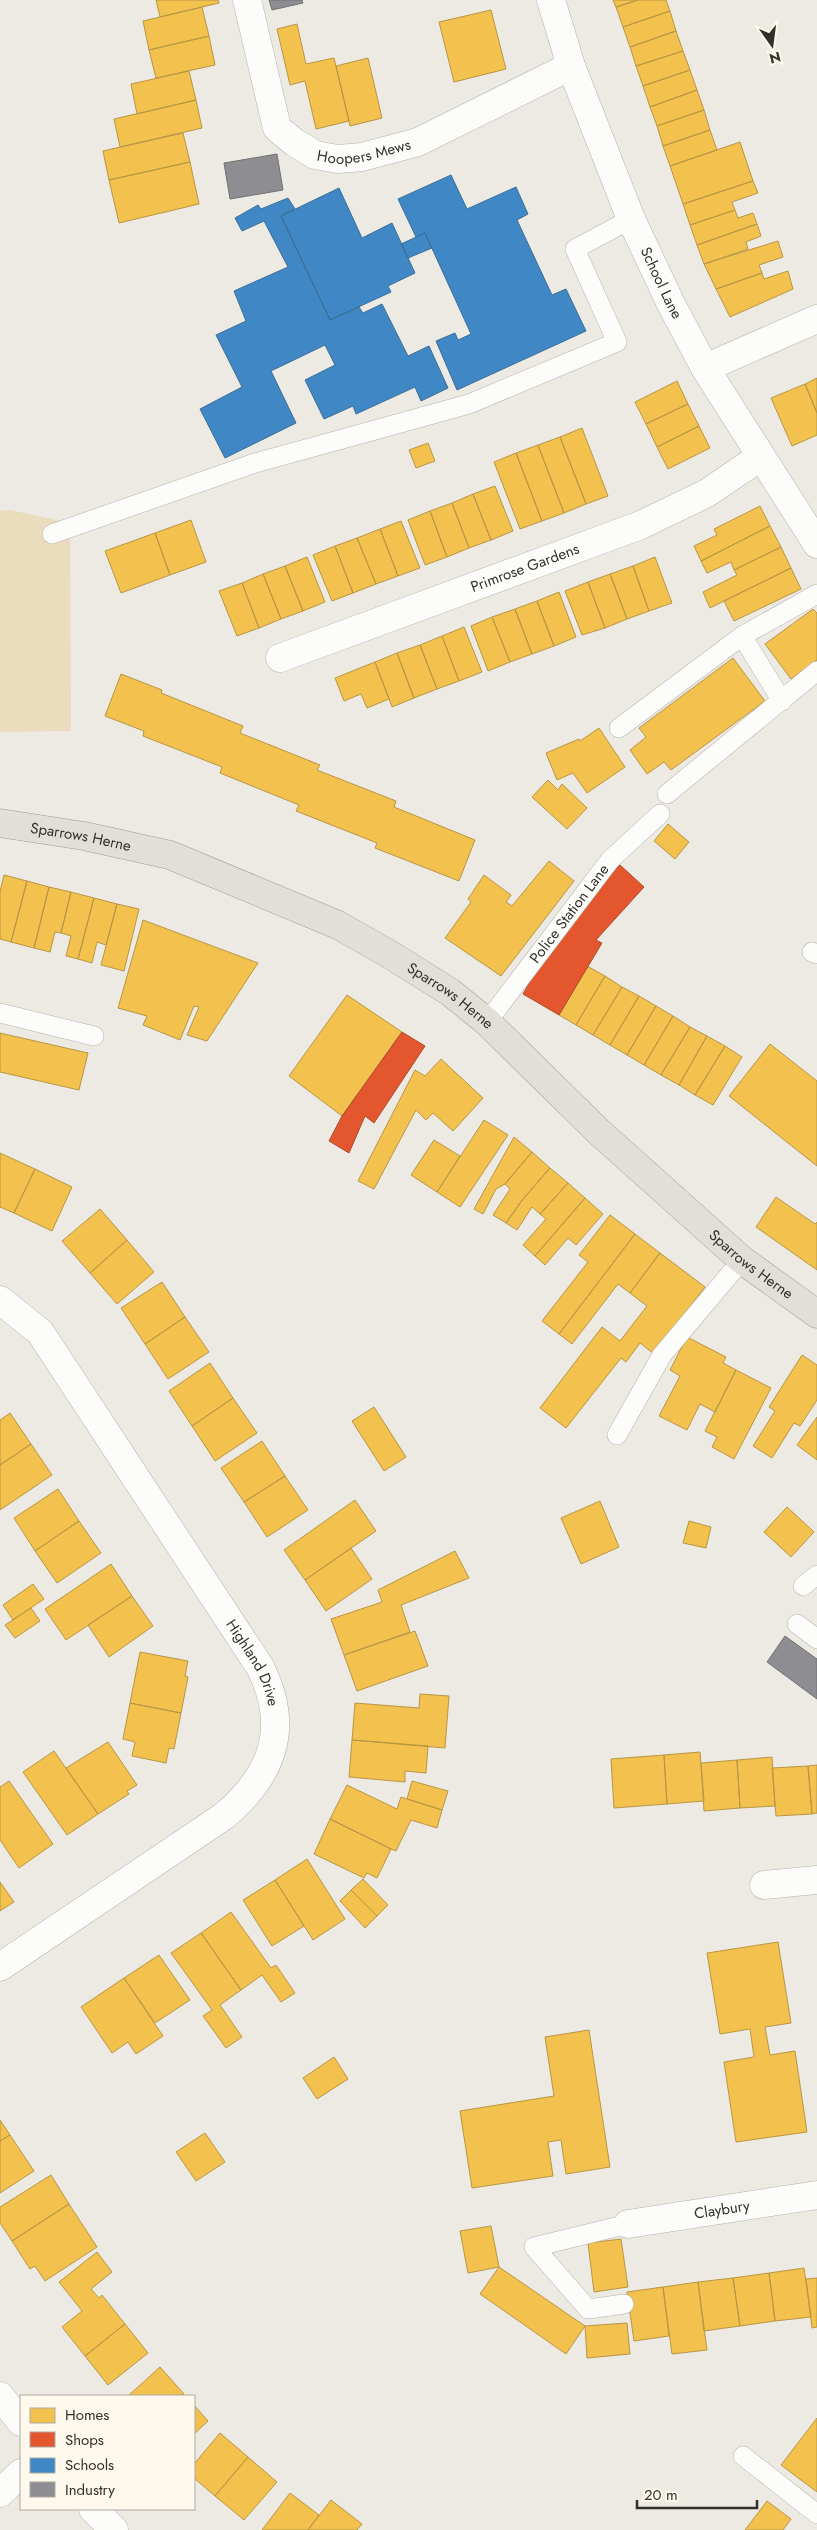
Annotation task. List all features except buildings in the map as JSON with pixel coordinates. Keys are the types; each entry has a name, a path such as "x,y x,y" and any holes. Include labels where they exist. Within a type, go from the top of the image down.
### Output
{"main road":[{"name":"Sparrows Herne","path":"0,823 84,836 170,854 338,925 450,992 487,1022 599,1132 742,1260 817,1314"}],"street":[{"name":"Hoopers Mews","path":"247,0 277,128 294,142 315,155 338,159 362,157 418,142 571,66"},
{"name":"School Lane","path":"550,0 571,66 631,219 671,304 704,368 817,544"},
{"path":"704,368 817,319"},
{"name":"Primrose Gardens","path":"280,658 641,525 707,493 760,457"},
{"name":"Highland Drive","path":"0,1300 40,1332 260,1667 270,1687 275,1717 272,1747 261,1774 245,1798 224,1816 0,1967"},
{"path":"764,1885 817,1880"},
{"name":"Claybury","path":"628,2224 817,2196"},
{"path":"0,2396 20,2421"},
{"path":"0,2493 20,2474"},
{"path":"95,2510 114,2530"}],"lane":[{"path":"52,534 255,463 469,404 617,342 574,249 631,219"},
{"path":"619,728 742,636 817,594"},
{"path":"742,636 782,701"},
{"path":"667,794 817,671"},
{"name":"Police Station Lane","path":"487,1022 610,860 660,814"},
{"path":"0,1013 94,1036"},
{"path":"617,1435 662,1355 742,1260"},
{"path":"797,1624 817,1639"},
{"path":"624,2304 588,2309 534,2247 628,2224"},
{"path":"742,2456 817,2514"}],"shaded area":[{"path":"10,510 70,523 71,731 0,732 0,511"}]}
